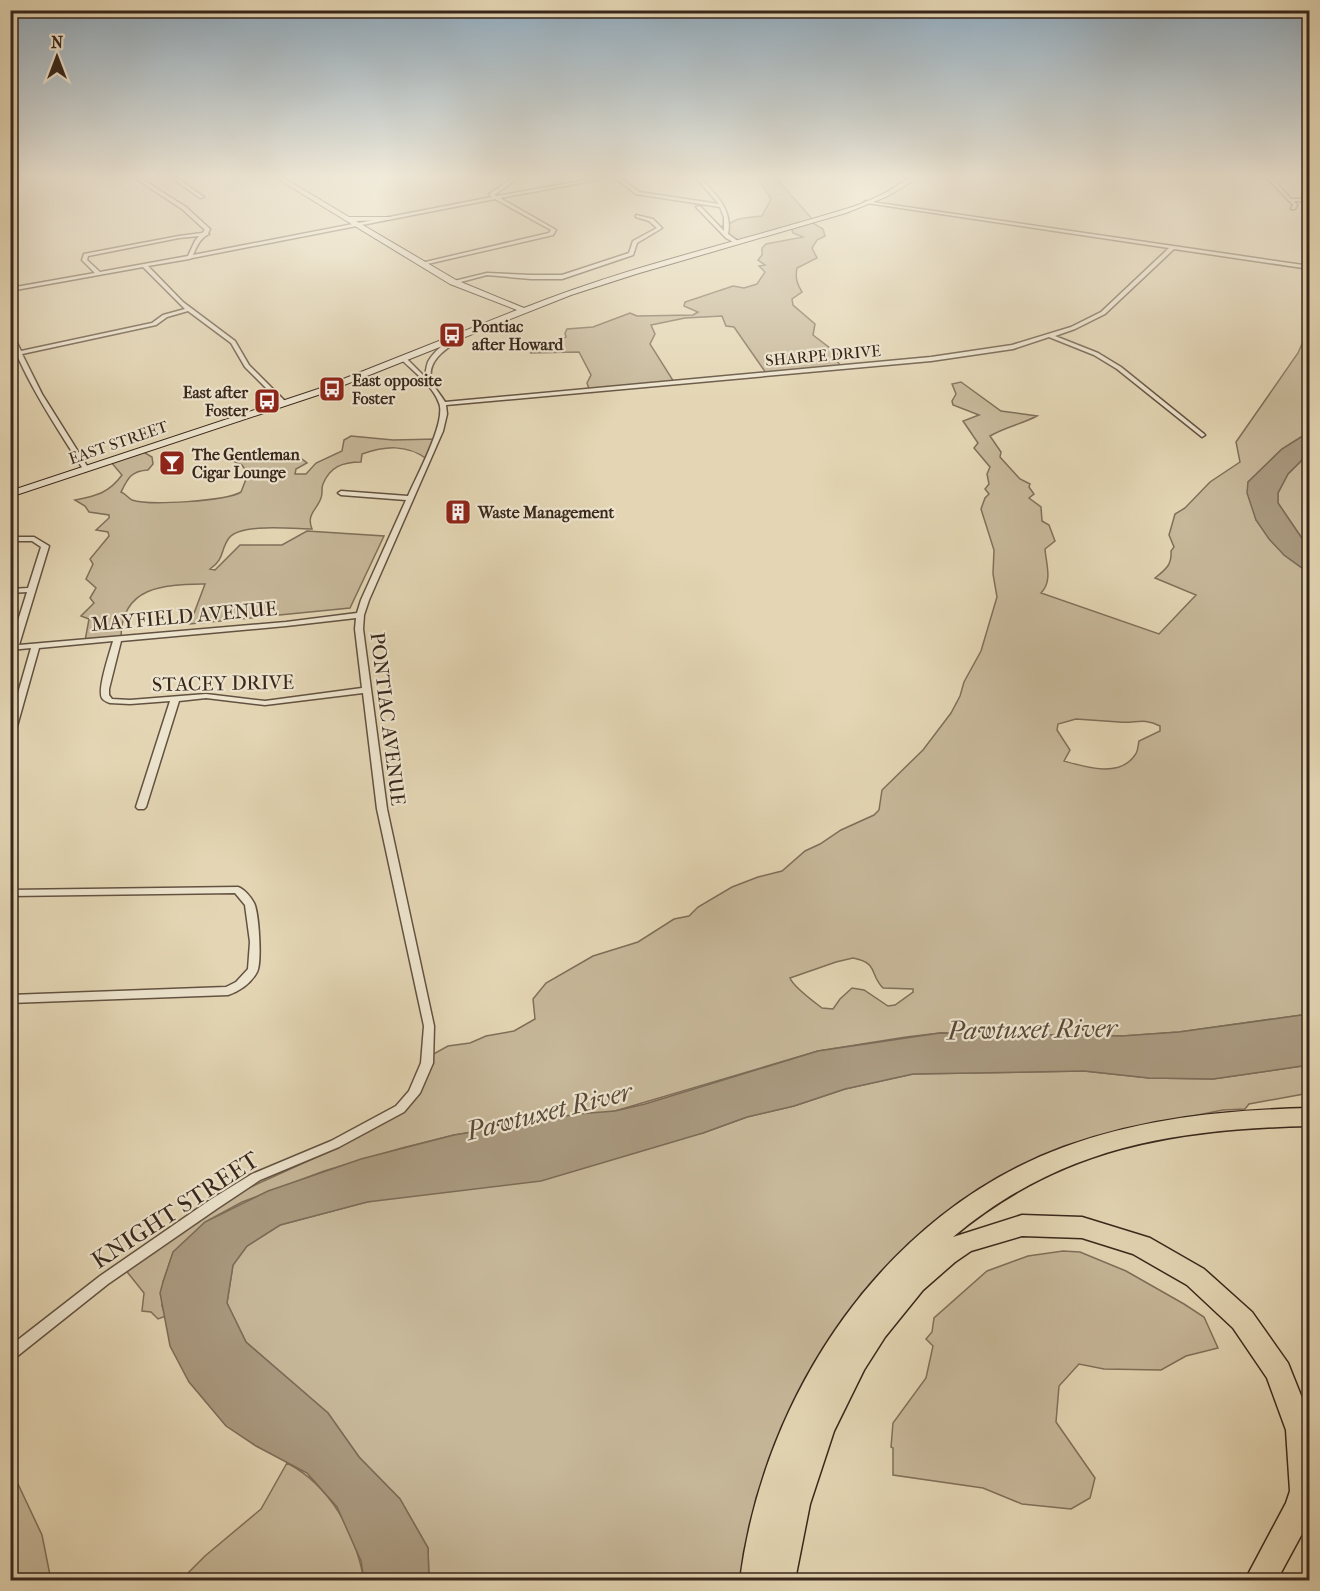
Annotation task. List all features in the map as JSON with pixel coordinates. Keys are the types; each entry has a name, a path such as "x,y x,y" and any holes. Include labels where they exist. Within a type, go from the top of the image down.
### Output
{"highway":[{"path":"755,1581 778,1477 816,1385 834,1354 872,1300 917,1250 942,1228 1012,1181 1039,1168 1106,1143 1190,1124 1251,1118 1310,1116"},
{"path":"780,1581 792,1516 809,1458 822,1425 852,1365 885,1317 911,1285 950,1251 966,1242 1005,1229 1046,1225 1109,1233 1142,1244 1171,1258 1226,1296 1256,1328 1282,1365 1303,1420 1306,1438 1306,1474 1299,1509 1292,1526 1260,1581"}],"main road":[{"path":"403,252 453,282 523,310"},
{"path":"404,359 523,310 608,279 701,252"},
{"name":"EAST STREET","path":"10,494 284,403 404,359"}],"street":[{"path":"99,274 84,260 86,255 100,252"},
{"path":"189,258 192,252"},
{"path":"10,290 220,252"},
{"path":"423,264 473,252"},
{"path":"453,282 487,274 562,277 618,259 632,252"},
{"name":"SHARPE DRIVE","path":"443,404 931,359 1000,350 1051,336 1103,313 1167,252"},
{"path":"1201,252 1310,268"},
{"path":"146,266 190,309 233,342 247,366 284,403"},
{"path":"18,353 154,324 165,316 190,309"},
{"path":"10,335 39,394 86,469"},
{"path":"430,385 427,371 429,362 444,347 463,335"},
{"path":"1051,336 1108,360 1131,376 1202,435"},
{"path":"404,359 430,385 443,404"},
{"name":"PONTIAC AVENUE","path":"428,1038 429,1026 382,809 358,629 360,615 440,431 443,404"},
{"path":"341,493 409,498"},
{"path":"10,539 25,538 38,541 45,546 12,648"},
{"path":"10,591 30,590"},
{"name":"MAYFIELD AVENUE","path":"12,648 286,624 360,615"},
{"name":"STACEY DRIVE","path":"118,638 107,676 105,696 110,701 130,702 206,696 265,703 366,690"},
{"path":"10,737 14,713 36,646"},
{"path":"141,807 175,699"},
{"path":"10,893 238,890 245,895 250,904 255,942 253,970 240,985 228,991 10,999"},
{"name":"KNIGHT STREET","path":"10,1354 104,1280 214,1204 256,1178 335,1143 400,1109 414,1093 427,1063 428,1038"}],"shaded area":[{"path":"762,252 814,252 817,258 797,268 797,281 802,292 792,299 793,305 815,324 813,335 839,355 836,360 842,367 766,373 734,327 726,326 722,316 685,318 651,325 655,334 650,344 674,382 589,389 587,383 591,375 579,352 530,353 566,337 567,329 593,327 630,313 637,316 693,315 698,312 684,306 685,302 733,286 744,288 757,284 765,272 759,266 765,265 758,260"},
{"path":"1309,328 1309,432 1282,449 1248,482 1256,520 1284,555 1309,573 1309,1014 1179,1032 1122,1036 940,1033 906,1037 818,1051 615,1111 454,1135 402,1148 324,1171 242,1202 205,1222 173,1253 163,1282 162,1306 166,1316 158,1319 151,1312 142,1311 144,1293 124,1268 222,1200 341,1146 402,1106 428,1057 448,1046 470,1043 486,1036 514,1031 535,1019 533,999 546,983 593,956 638,942 674,919 689,916 698,907 732,887 782,871 805,851 841,830 874,815 879,810 882,790 923,750 951,713 964,682 981,651 997,597 993,574 994,550 981,509 989,494 985,489 989,484 987,474 990,467 974,448 978,443 963,421 979,415 953,405 952,401 956,394 952,384 961,382 1001,411 1037,416 990,436 1001,452 1000,457 1020,479 1030,484 1029,487 1034,494 1029,498 1041,507 1042,521 1049,525 1055,541 1045,549 1048,578 1041,593 1159,634 1196,595 1155,578 1165,569 1170,560 1174,547 1169,535 1175,514 1185,508 1210,482 1240,462 1236,442 1298,353","holes":["1076,719 1149,722 1160,726 1160,731 1139,741 1136,754 1129,762 1111,769 1092,768 1064,761 1070,750 1057,730 1058,724","853,958 867,963 883,988 913,989 913,992 895,1005 888,1006 864,990 852,988 833,1009 822,1008 799,989 790,978"]},
{"path":"1309,432 1309,453 1288,474 1278,493 1278,503 1301,537 1309,544 1309,573 1284,555 1269,539 1256,520 1247,493 1248,482 1282,449"},
{"path":"351,436 393,440 436,439 427,459 411,451 387,448 362,454 361,462 337,467 329,473 323,484 321,498 310,520 312,529 255,529 235,533 226,542 218,562 210,569 215,570 240,545 282,545 307,531 384,536 350,608 190,624 205,584 175,585 148,591 137,598 129,607 123,620 121,637 85,641 89,619 81,616 94,603 90,598 96,588 86,579 93,564 90,559 109,536 108,532 96,530 109,518 109,515 89,512 85,506 75,500 102,493 117,481 122,475 110,461 142,451 152,457 153,464 148,470 131,476 121,492 132,500 154,503 204,500 241,492 248,474 242,465 229,459 302,459 307,463 296,469 295,474 306,474 316,463 342,451 344,440"},
{"path":"1309,453 1309,544 1301,537 1278,503 1278,493 1288,474"},
{"path":"1309,1014 1309,1065 1213,1079 1149,1078 1084,1071 913,1074 845,1089 794,1106 747,1117 703,1133 541,1181 367,1202 280,1225 247,1246 233,1265 227,1303 246,1342 328,1413 359,1457 400,1499 428,1548 429,1580 364,1580 361,1561 337,1507 307,1473 256,1446 226,1426 189,1382 170,1346 160,1293 173,1252 205,1222 268,1191 361,1159 454,1135 577,1114 615,1111 645,1104 818,1051 940,1033 1122,1036 1179,1032"},
{"path":"1309,1065 1309,1093 1249,1104 1245,1109 1223,1110 1122,1130 1001,1177 934,1221 861,1294 785,1425 764,1488 746,1580 429,1580 428,1548 400,1499 359,1457 328,1413 246,1342 227,1303 233,1265 247,1246 280,1225 367,1202 703,1133 747,1117 794,1106 845,1089 913,1074 1084,1071 1149,1078 1213,1079"},
{"path":"1063,1251 1080,1252 1126,1271 1184,1304 1204,1317 1218,1348 1186,1356 1161,1370 1104,1369 1079,1364 1059,1386 1056,1422 1095,1478 1090,1498 1071,1509 1022,1504 983,1488 893,1475 893,1448 891,1447 893,1423 926,1378 933,1346 926,1339 932,1332 934,1318 987,1271 1028,1256"},
{"path":"287,1463 316,1484 339,1512 354,1545 364,1580 181,1580 205,1556 261,1509"},
{"path":"18,1484 42,1535 51,1580 11,1580 11,1490"}],"place":[{"name":"Pontiac after Howard","path":"452,335"},
{"name":"East opposite Foster","path":"332,389"},
{"name":"East after Foster","path":"267,401"},
{"name":"The Gentleman Cigar Lounge","path":"172,463"},
{"name":"Waste Management","path":"458,512"}],"water label":[{"name":"Pawtuxet River","path":"1032,1029"},
{"name":"Pawtuxet River","path":"549,1111"}]}
